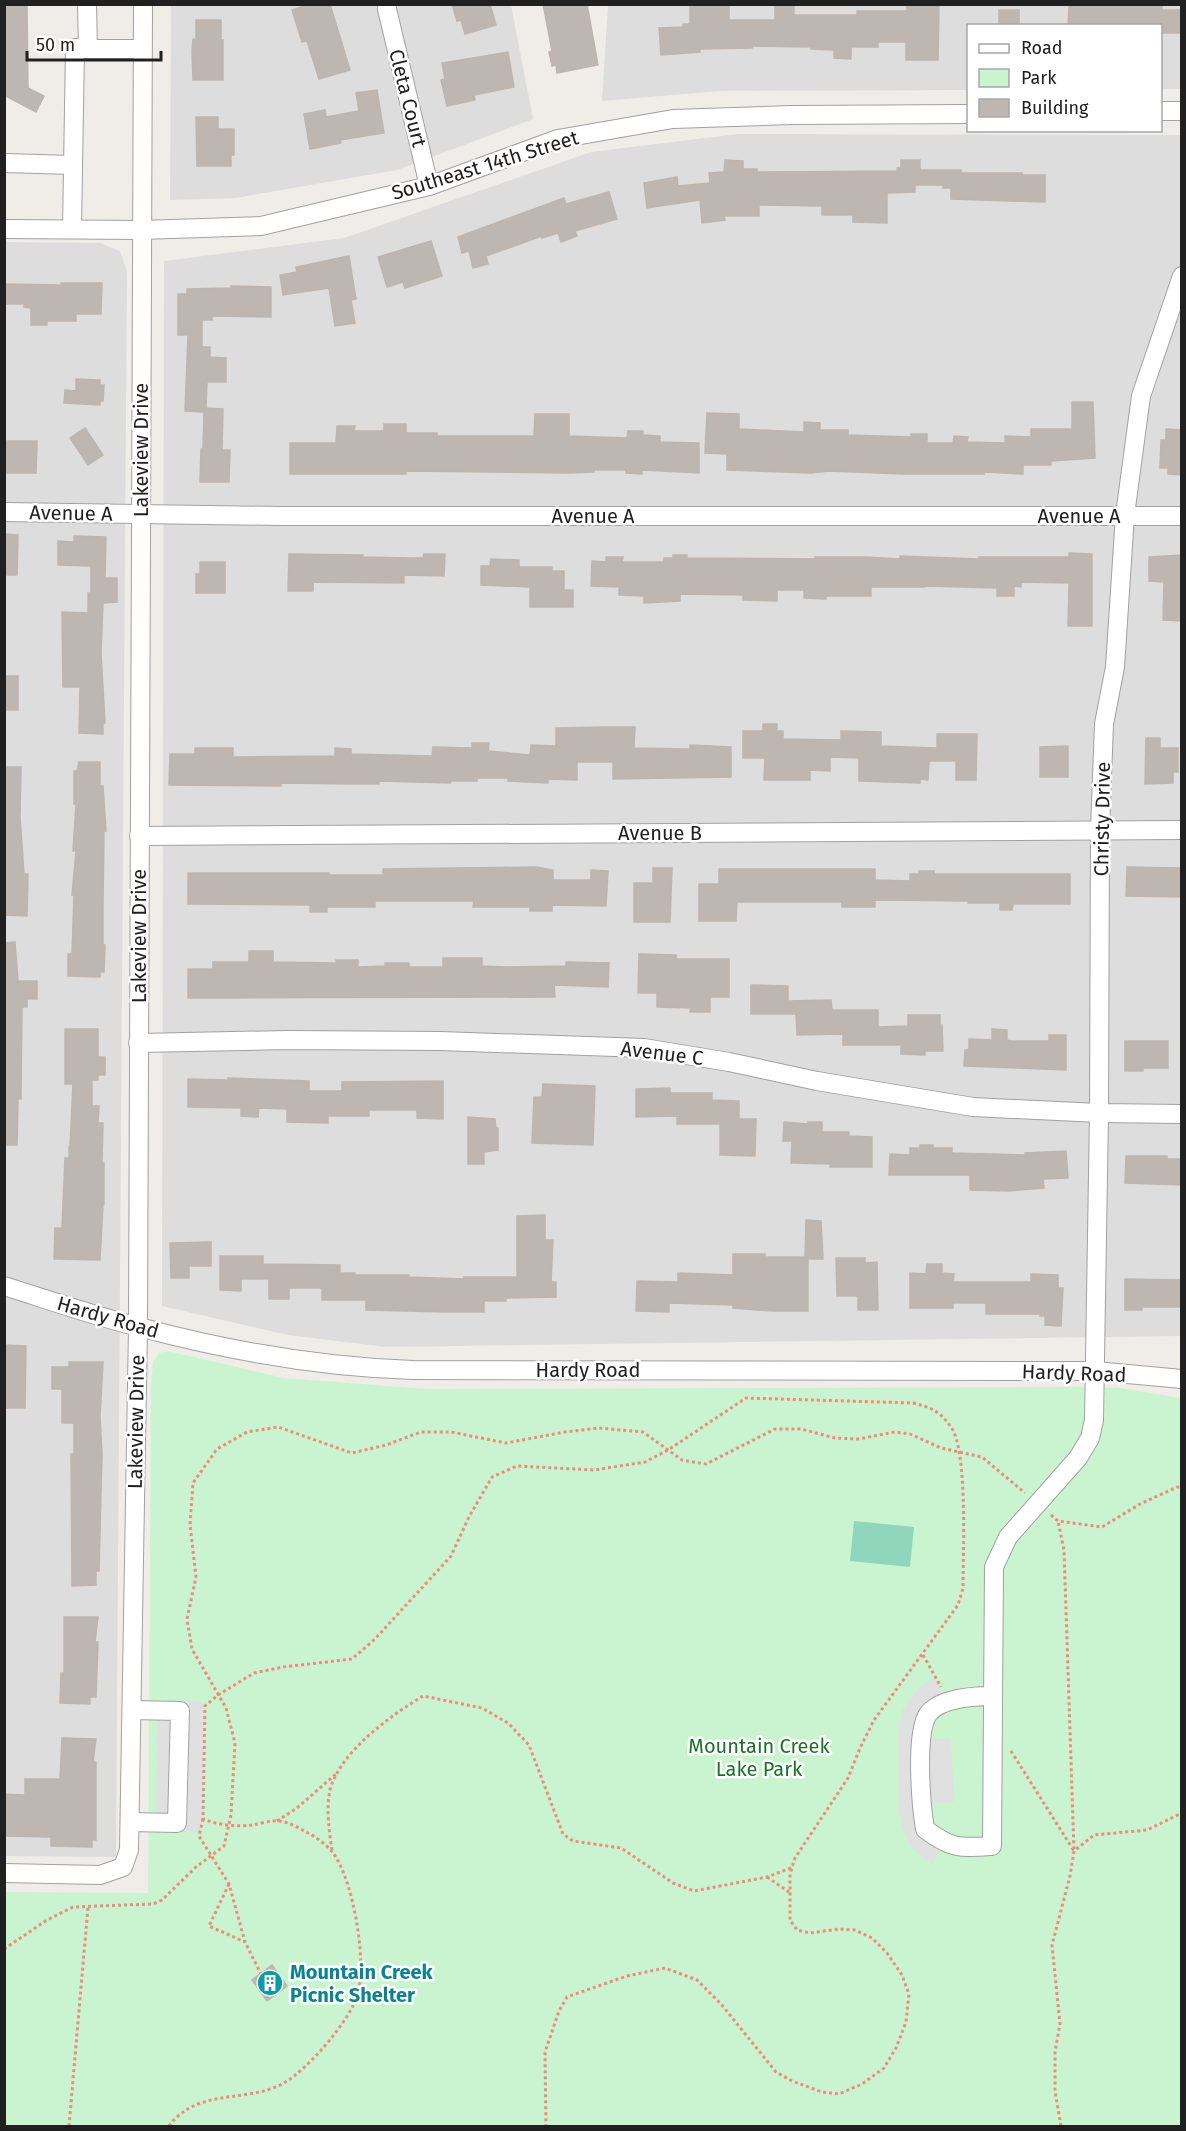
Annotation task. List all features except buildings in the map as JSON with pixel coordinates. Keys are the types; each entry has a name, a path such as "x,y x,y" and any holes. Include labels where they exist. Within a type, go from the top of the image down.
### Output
{"street":[{"path":"87,4 88,49"},
{"name":"Lakeview Drive","path":"4,1873 100,1875 123,1867 129,1850 138,1327 142,4"},
{"name":"Cleta Court","path":"387,9 429,186"},
{"path":"72,229 75,48 142,49"},
{"path":"1162,111 1182,111"},
{"name":"Southeast 14th Street","path":"4,229 141,230 261,226 429,186 558,139 663,121 792,115 967,114"},
{"path":"4,163 73,165"},
{"name":"Christy Drive","path":"947,1701 928,1714 921,1739 921,1805 925,1829 944,1843 992,1855 994,1567 1008,1537 1078,1458 1090,1438 1094,1420 1100,1113 1100,831 1104,724 1115,667 1125,515 1141,396 1182,276"},
{"name":"Avenue A","path":"4,512 141,515 1182,516"},
{"name":"Avenue B","path":"139,836 1182,830"},
{"name":"Avenue C","path":"138,1043 286,1040 440,1041 644,1048 729,1062 817,1081 973,1107 1182,1114"},
{"name":"Hardy Road","path":"4,1286 138,1327 241,1351 363,1368 1095,1371 1182,1379"},
{"path":"947,1701 971,1696 993,1696"},
{"path":"130,1822 177,1823 180,1711 132,1710"}],"path":[{"path":"261,1974 245,1942 229,1884 199,1836 203,1819 205,1706 218,1695 254,1673 283,1667 352,1659 375,1639 451,1556 469,1517 492,1477 517,1466 594,1470 645,1462 668,1450 746,1398 913,1403 933,1408 952,1428 960,1453 963,1588 958,1605 874,1720 848,1779 795,1858 789,1892 790,1920 797,1930 810,1933 838,1929 855,1930 872,1938 887,1953 902,1975 909,1994 906,2022 896,2048 884,2068 862,2084 839,2094 822,2092 792,2081 776,2072 721,2004 697,1980 665,1968 627,1976 567,1997 559,2011 545,2052 546,2127"},
{"path":"4,1949 46,1920 73,1907 153,1904 162,1900 196,1867 224,1846 231,1815 235,1743 226,1708 192,1649 187,1619 196,1577 189,1525 193,1483 217,1449 247,1432 278,1427 352,1453 387,1445 421,1431 451,1432 506,1443 566,1431 599,1428 643,1432 682,1460 706,1464 775,1429 801,1429 835,1438 858,1440 895,1432 910,1434 941,1448 982,1457 1058,1521 1102,1527 1140,1504 1177,1487 1182,1487"},
{"path":"1058,1521 1064,1550 1074,1851 1070,1876 1052,1944 1060,2024 1055,2052 1055,2091 1061,2127"},
{"path":"923,1655 947,1701"},
{"path":"277,1821 297,1808 338,1772 358,1747 381,1725 423,1696 482,1708 508,1723 529,1745 562,1834 573,1840 621,1848 673,1883 694,1891 767,1877 792,1868"},
{"path":"993,1723 1074,1851"},
{"path":"169,2127 178,2114 203,2101 256,2093 283,2083 308,2066 346,2018 358,1993 361,1955 358,1924 348,1888 332,1852 330,1791 338,1772"},
{"path":"1074,1851 1094,1835 1147,1830 1182,1813"},
{"path":"203,1819 229,1825 251,1825 277,1821 294,1825 310,1834 332,1852"},
{"path":"767,1877 789,1892"},
{"path":"229,1884 209,1926 245,1942"},
{"path":"69,2127 88,1907"}],"shaded area":[{"path":"171,5 511,5 533,119 397,170 236,198 170,200"},
{"path":"608,5 1181,5 1181,89 1162,89 1162,24 967,24 967,90 719,91 602,101"},
{"path":"738,134 1181,135 1181,1336 386,1347 288,1335 162,1306 164,261 344,238 591,152"},
{"path":"5,242 100,243 120,251 127,271 116,1857 5,1856"},
{"path":"935,1677 947,1701 922,1739 951,1739 954,1802 921,1805 944,1843 933,1865 911,1847 903,1830 899,1812 898,1734 902,1711 918,1689"},
{"path":"157,1701 199,1701 205,1706 203,1819 199,1832 156,1832"}],"green space":[{"name":"Mountain Creek Lake Park","path":"168,1351 284,1378 428,1389 1079,1387 1121,1388 1181,1398 1181,2126 5,2126 5,1892 148,1893 151,1385 153,1362 159,1353"},
{"path":"854,1521 914,1527 910,1567 850,1561"}],"place":[{"name":"Mountain Creek Picnic Shelter","path":"270,1983"}]}
